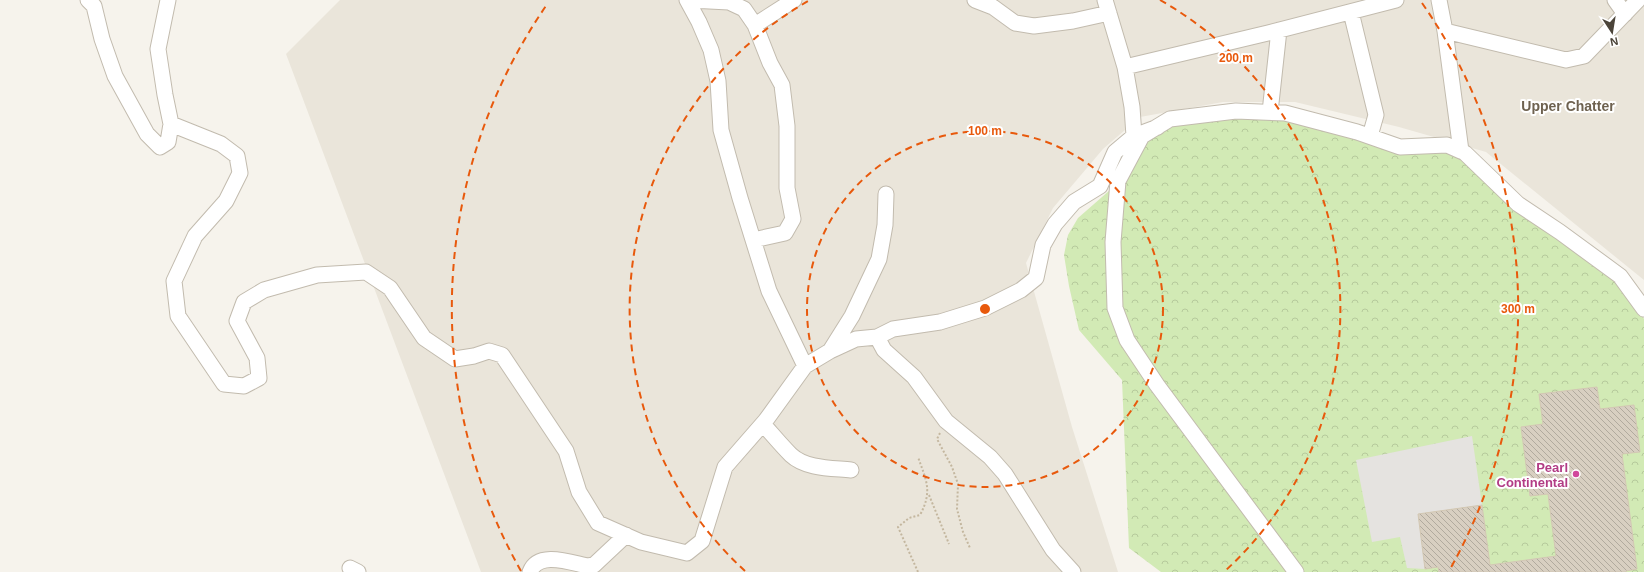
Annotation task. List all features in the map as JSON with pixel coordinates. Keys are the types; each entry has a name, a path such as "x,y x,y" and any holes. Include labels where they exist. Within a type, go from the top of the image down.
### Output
{"street":[{"path":"88,0 94,6 102,39 115,76 147,134 160,147 168,142 171,124 158,48 168,0"},
{"path":"687,0 699,22 711,50 718,81 721,130 769,291 805,366"},
{"path":"690,0 729,2 744,9 755,25 770,63 782,85 787,126 787,188 793,220 785,232 753,240"},
{"path":"755,25 794,0"},
{"path":"975,0 993,7 1016,23 1034,26 1073,21 1107,7 1125,67 1132,107 1134,136"},
{"path":"1125,67 1396,0"},
{"path":"1439,0 1445,31 1461,151"},
{"path":"1615,0 1625,14"},
{"path":"1445,31 1566,60 1584,56 1638,0"},
{"path":"1351,12 1376,114 1370,136"},
{"path":"1270,112 1279,30"},
{"path":"1296,572 1157,384 1127,340 1116,308 1113,242 1118,181 1142,136 1170,119 1236,111 1270,112 1285,113 1370,136 1400,147 1447,145 1465,153 1518,204 1560,232 1620,276 1644,309"},
{"path":"171,124 221,144 237,156 240,173 226,201 195,236 174,281 178,316 224,384 244,386 259,378 257,358 237,322 244,302 264,290 317,275 366,272 390,288 424,338 455,359 474,356 490,351 502,355 566,451 578,492 598,523 641,542 687,553 702,541 725,467 763,424 805,366 830,350 856,339 877,337 893,330 940,322 985,308 1022,290 1036,278 1043,245 1055,224 1074,202 1100,186 1115,152 1134,136 1158,127"},
{"path":"830,350 852,316 879,259 885,225 886,194"},
{"path":"877,337 884,350 914,377 946,421 990,456 1005,474 1053,550 1073,572"},
{"path":"763,424 792,455 803,462 824,468 852,470"},
{"path":"530,572 532,567 539,562 551,559 588,566 594,565 626,535"}],"path":[{"path":"946,421 937,439 952,467 958,484 957,509 963,532 970,548"},
{"path":"918,456 926,480 928,494 949,544"},
{"path":"918,572 898,528 909,518 920,515 925,507 928,494"}],"shaded area":[{"path":"340,0 1644,0 1644,280 1486,152 1399,127 1295,102 1223,102 1140,117 1103,149 1053,208 1026,263 1072,427 1118,572 481,572 286,54"},
{"path":"1472,436 1482,505 1418,514 1425,569 1407,568 1400,537 1372,542 1356,460"}],"green space":[{"path":"1285,113 1400,147 1447,145 1620,276 1644,319 1644,572 1161,572 1129,548 1122,380 1079,330 1064,255 1068,235 1078,218 1110,190 1123,161 1170,119"}],"building":[{"name":"Pearl Continental","path":"1597,387 1600,409 1634,405 1640,452 1622,454 1637,569 1626,572 1439,572 1438,567 1425,569 1418,514 1482,505 1490,565 1556,556 1548,494 1530,496 1521,427 1543,424 1539,394"}],"place":[{"name":"Pearl Continental","path":"1576,474"}],"district":[{"name":"Upper Chatter","path":"1568,106"}]}
